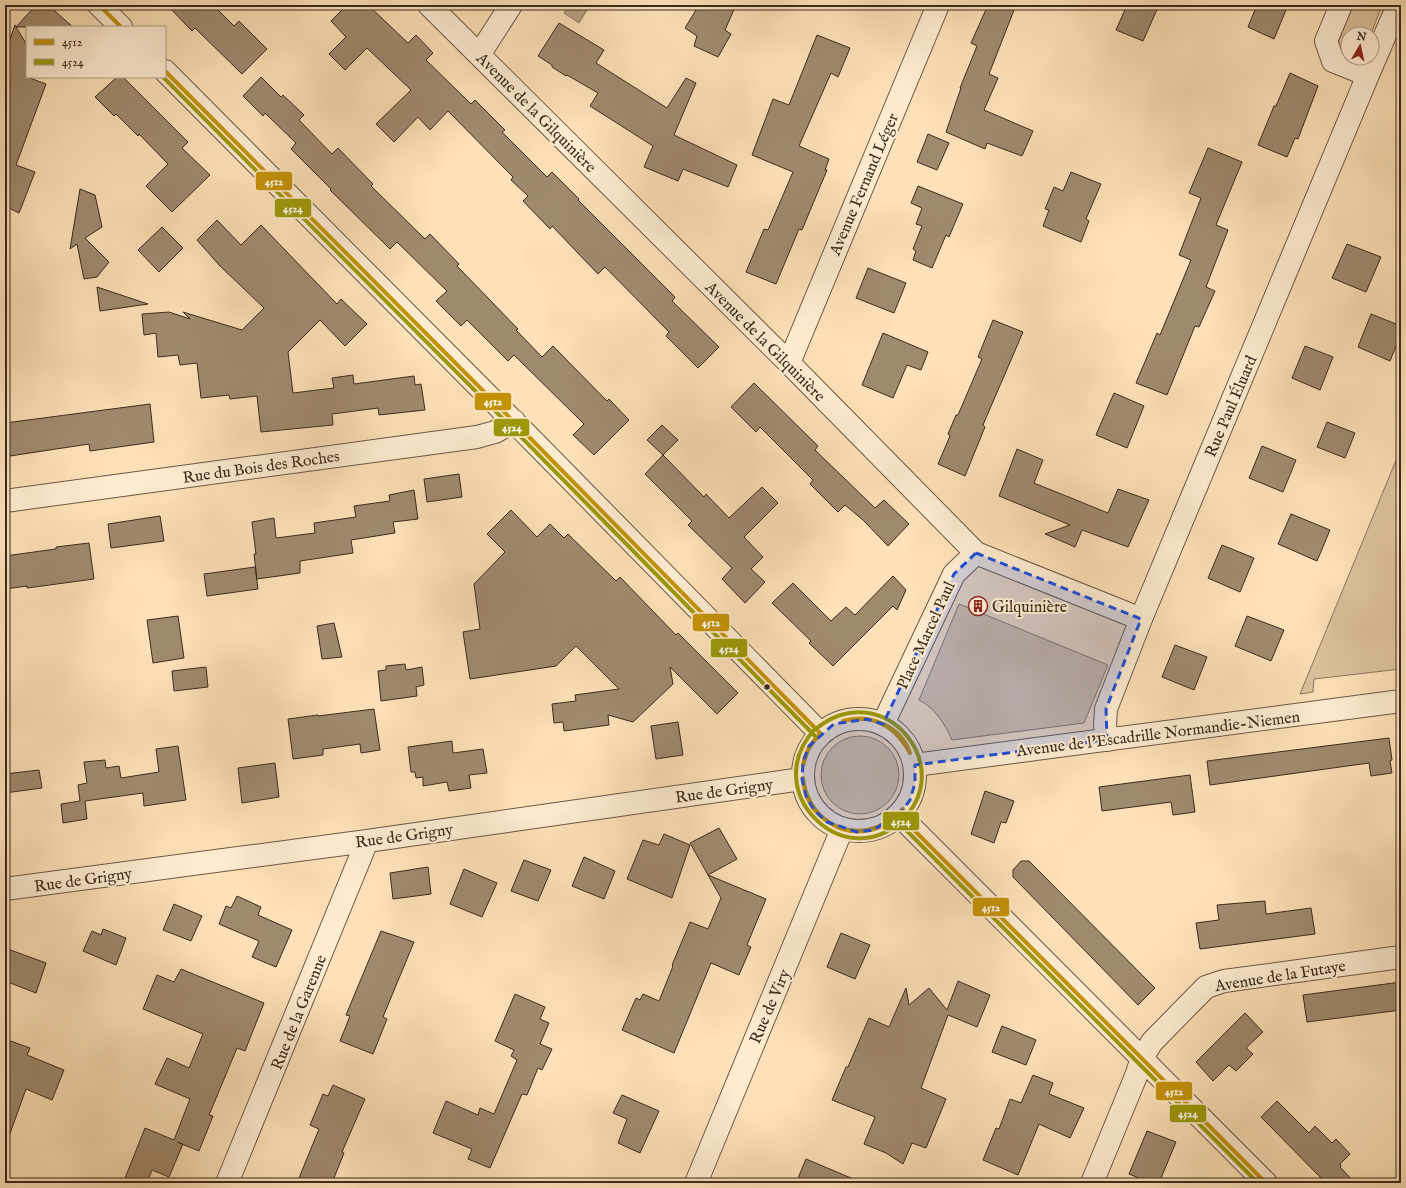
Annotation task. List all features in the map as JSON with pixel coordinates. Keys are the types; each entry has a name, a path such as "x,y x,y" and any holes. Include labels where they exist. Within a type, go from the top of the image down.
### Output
{"street":[{"path":"99,5 120,26"},
{"name":"Avenue de la Gilquinière","path":"429,5 789,363 976,553 1141,619"},
{"path":"480,55 511,5"},
{"name":"Avenue Fernand Léger","path":"789,363 938,5"},
{"path":"1340,5 1326,41 1333,61 1368,76"},
{"name":"Rue Paul Éluard","path":"1107,740 1105,725 1106,709 1141,619 1398,5"},
{"path":"166,72 514,421 820,733"},
{"name":"Rue du Bois des Roches","path":"5,501 476,437 496,432 514,421"},
{"name":"Place Marcel Paul","path":"883,724 954,574 976,553"},
{"name":"Avenue de l'Escadrille Normandie-Niemen","path":"915,765 1401,701"},
{"path":"850,719 867,719 883,724 898,734 909,748 915,765 915,783 910,800 899,815 887,824 873,830 857,832 842,829 827,822 814,810 806,796 802,779 803,762 809,746 820,733 834,724 850,719"},
{"name":"Rue de Grigny","path":"5,889 367,841 802,779"},
{"path":"899,815 1266,1183"},
{"name":"Rue de Viry","path":"696,1183 842,829"},
{"name":"Rue de la Garenne","path":"227,1183 367,841"},
{"name":"Avenue de la Futaye","path":"1092,1183 1142,1058 1152,1042 1206,987 1224,981 1401,957"}],"highlighted area":[{"path":"976,553 1141,619 1106,709 1107,740 915,765 915,783 910,800 899,815 873,830 857,832 827,822 814,810 806,796 802,779 803,762 809,746 834,724 867,719 883,724 954,574"}],"shaded area":[{"path":"569,5 590,5 579,23 564,13"},
{"path":"1353,5 1382,5 1374,26 1345,26"},
{"path":"1401,448 1401,669 1314,679 1313,692 1300,694"},
{"path":"959,604 1108,665 1084,723 952,740 935,712 919,700"},
{"path":"860,736 875,739 887,748 896,760 899,775 896,790 887,802 875,811 860,814 845,811 833,802 824,790 821,775 824,760 833,748 845,739"}],"building":[{"path":"36,5 48,5 72,26 26,26 16,27"},
{"path":"167,5 213,5 234,26 239,21 267,49 242,74 195,28 192,31"},
{"path":"347,5 368,5 408,43 416,35 433,53 426,60 471,104 475,100 505,130 502,132 547,177 552,172 675,297 672,301 719,347 698,368 666,336 669,332 605,267 598,274 552,226 550,229 523,201 528,196 511,180 513,177 448,111 430,130 418,117 394,142 376,124 411,90 367,48 345,70 329,54 346,37 331,21"},
{"path":"699,5 736,5 725,30 731,34 718,57 694,46 697,36 685,28"},
{"path":"988,5 1016,5 989,74 998,78 984,110 1033,131 1022,156 987,143 985,149 946,132 960,88 977,46 971,43"},
{"path":"1127,5 1159,5 1143,41 1116,30"},
{"path":"1257,5 1274,5 1286,10 1274,39 1248,27"},
{"path":"559,23 604,50 596,63 667,108 686,78 696,83 674,135 737,165 728,187 683,169 678,181 644,167 653,146 590,106 598,93 567,75 566,76 538,56"},
{"path":"15,25 26,43 26,78 46,84 16,165 35,172 19,213 5,206 5,53"},
{"path":"817,35 850,48 838,77 831,73 799,146 829,159 825,170 827,170 802,230 799,229 776,284 746,272 764,229 768,230 793,172 752,155 773,99 789,105"},
{"path":"1290,73 1318,86 1298,139 1295,138 1287,157 1258,145 1274,106 1276,106"},
{"path":"261,77 281,97 283,95 304,115 299,120 332,154 338,148 373,184 371,186 425,239 430,234 459,264 457,266 518,329 516,330 542,357 553,346 607,401 609,399 629,420 594,455 573,435 584,424 514,355 508,361 467,320 461,326 436,301 447,291 397,242 390,249 291,149 296,143 265,113 263,116 243,96"},
{"path":"116,78 124,78 188,142 182,148 210,175 172,212 146,186 168,164 139,134 138,136 116,114 114,116 95,97"},
{"path":"928,134 949,143 937,170 917,162"},
{"path":"1208,148 1242,162 1216,225 1228,230 1206,287 1215,291 1199,327 1195,326 1167,395 1136,383 1157,333 1160,335 1191,260 1179,255 1201,198 1189,193"},
{"path":"1071,172 1101,184 1086,219 1089,221 1081,242 1043,226 1049,210 1045,209 1054,187 1063,191"},
{"path":"918,186 963,204 949,237 946,235 932,268 913,260 916,251 913,249 922,226 916,224 922,208 911,203"},
{"path":"80,189 95,195 102,227 85,238 109,262 97,277 84,279 77,244 70,249"},
{"path":"217,220 241,245 261,225 337,304 341,299 367,324 345,346 320,320 288,352 293,393 334,388 332,378 353,375 354,384 414,376 415,385 421,384 425,410 379,415 378,408 332,414 333,425 261,432 257,396 230,399 229,395 201,398 197,363 180,365 178,355 158,357 156,333 144,335 142,314 169,312 190,319 183,312 242,330 264,308 220,266 197,240"},
{"path":"162,227 183,248 159,272 138,250"},
{"path":"1347,244 1381,257 1366,292 1332,278"},
{"path":"868,268 906,283 894,313 856,298"},
{"path":"97,287 148,304 100,311"},
{"path":"1371,314 1401,326 1401,334 1390,361 1358,347"},
{"path":"993,320 1023,332 983,425 985,427 965,476 938,464 950,436 948,434 956,415 958,415 982,359 978,357"},
{"path":"883,333 928,352 921,370 907,365 893,398 862,385"},
{"path":"1305,346 1333,357 1320,390 1292,378"},
{"path":"754,383 818,446 815,450 875,508 884,500 909,524 888,546 863,520 845,505 838,512 810,484 813,480 760,427 756,432 731,407"},
{"path":"1114,393 1144,406 1127,448 1096,435"},
{"path":"150,404 154,442 90,451 89,444 10,456 9,450 5,450 5,423"},
{"path":"1327,422 1355,433 1345,458 1317,447"},
{"path":"662,425 678,440 663,455 647,440"},
{"path":"1262,446 1296,460 1283,492 1249,478"},
{"path":"1017,449 1043,460 1034,483 1108,513 1118,489 1149,500 1128,547 1082,530 1075,547 1045,534 1070,525 999,496"},
{"path":"663,455 704,497 706,494 729,518 762,487 778,503 744,537 763,557 751,569 765,582 745,603 722,579 732,568 688,525 692,521 645,474"},
{"path":"459,474 462,497 427,502 424,479"},
{"path":"414,490 418,519 393,522 395,533 351,540 353,553 300,561 300,573 257,579 252,522 274,518 276,538 315,533 314,523 356,517 354,506 390,501 389,495"},
{"path":"511,510 537,537 550,524 564,538 568,534 616,581 620,577 676,635 678,633 738,693 717,714 670,667 673,684 633,722 608,715 609,725 564,731 563,722 554,723 552,704 576,701 575,695 619,689 576,646 556,666 470,679 463,632 480,629 474,584 505,552 487,534"},
{"path":"1291,514 1330,530 1317,561 1278,544"},
{"path":"160,516 164,541 111,548 108,524"},
{"path":"89,543 94,579 27,588 27,586 5,589 5,556"},
{"path":"1222,545 1254,558 1240,592 1208,578"},
{"path":"255,567 258,589 207,596 204,574"},
{"path":"893,576 906,590 897,610 893,606 833,666 809,643 811,641 772,603 793,583 831,621 846,607 855,615"},
{"path":"178,616 184,658 153,663 147,620"},
{"path":"1247,616 1284,630 1271,661 1235,646"},
{"path":"334,623 342,657 322,659 317,626"},
{"path":"1175,645 1207,657 1194,690 1162,677"},
{"path":"405,664 406,670 422,667 424,685 416,687 417,696 381,701 378,671 386,670 386,666"},
{"path":"206,667 208,687 174,691 172,671"},
{"path":"374,709 380,750 361,753 360,744 323,749 323,755 293,759 288,719"},
{"path":"678,722 683,755 656,759 651,726"},
{"path":"1389,738 1392,773 1371,776 1369,763 1210,785 1207,761"},
{"path":"452,741 453,753 483,749 487,773 469,775 471,788 449,791 447,782 423,786 423,777 416,778 415,772 411,772 408,747"},
{"path":"178,746 186,800 144,806 143,793 85,801 87,819 63,823 61,804 80,801 78,785 87,783 84,762 105,760 106,768 119,766 121,778 159,772 156,749"},
{"path":"275,763 279,797 242,803 238,768"},
{"path":"39,770 42,788 5,793 5,774"},
{"path":"1190,775 1195,812 1173,815 1171,802 1102,811 1099,787"},
{"path":"985,791 1014,801 1006,823 1001,822 994,843 971,834"},
{"path":"719,828 737,859 708,875 690,843"},
{"path":"664,834 690,845 672,898 627,879 643,840 659,845"},
{"path":"584,857 615,871 604,899 572,886"},
{"path":"524,860 551,870 538,901 511,891"},
{"path":"1021,861 1029,861 1155,988 1138,1005 1013,877 1013,870"},
{"path":"428,867 431,894 393,899 390,873"},
{"path":"464,869 497,883 482,917 450,904"},
{"path":"708,875 766,899 747,945 751,947 739,975 711,963 674,1053 622,1030 636,998 640,1000 643,994 659,1001 690,922 708,929 721,898"},
{"path":"237,896 261,907 258,915 292,930 276,967 252,957 259,941 219,924 226,906 231,908"},
{"path":"1265,901 1266,914 1311,908 1315,934 1200,949 1196,923 1219,920 1217,905"},
{"path":"174,904 202,916 191,941 163,930"},
{"path":"103,929 126,938 116,965 83,951 92,931 101,935"},
{"path":"381,931 414,942 383,1017 387,1019 373,1054 340,1041 350,1016 346,1015"},
{"path":"841,933 870,945 855,979 827,967"},
{"path":"5,948 46,963 36,993 5,981"},
{"path":"181,969 264,1003 245,1051 237,1048 209,1115 213,1116 199,1151 183,1144 169,1177 152,1170 147,1183 123,1183 145,1128 174,1140 190,1099 155,1084 167,1058 189,1068 203,1034 143,1009 157,975 174,982"},
{"path":"958,981 990,995 977,1027 948,1015 921,1088 946,1099 926,1148 912,1143 903,1164 886,1153 864,1144 875,1117 832,1100 869,1018 889,1027 906,988 909,1005 929,988 947,1010"},
{"path":"1401,982 1401,1010 1307,1022 1303,995"},
{"path":"515,994 545,1007 540,1019 549,1023 540,1044 552,1049 542,1070 538,1068 527,1095 522,1094 490,1168 468,1159 472,1149 433,1133 446,1101 478,1115 480,1108 494,1114 517,1060 511,1056 514,1050 495,1041"},
{"path":"1245,1013 1263,1032 1246,1048 1253,1054 1236,1071 1229,1065 1213,1081 1196,1062"},
{"path":"1002,1026 1036,1040 1026,1065 992,1052"},
{"path":"5,1039 30,1048 27,1055 64,1070 52,1100 26,1089 8,1139 5,1139"},
{"path":"1033,1075 1053,1083 1049,1094 1084,1108 1070,1138 1039,1124 1018,1175 983,1160 996,1128 999,1129 1010,1099 1021,1103"},
{"path":"333,1085 365,1099 342,1152 344,1153 332,1183 297,1183 319,1129 310,1125 323,1094 328,1096"},
{"path":"622,1095 659,1111 640,1153 618,1143 627,1119 613,1113"},
{"path":"1277,1101 1309,1133 1315,1126 1332,1143 1336,1139 1350,1154 1340,1164 1340,1167 1355,1183 1326,1183 1261,1117"},
{"path":"1147,1131 1176,1142 1159,1183 1151,1183 1129,1174"},
{"path":"806,1159 863,1183 796,1183"}],"transit line":[{"name":"4512","path":"99,5 120,26"},
{"name":"4512","path":"166,72 535,443 820,733"},
{"name":"4524","path":"164,78 531,447 816,737"},
{"name":"4524","path":"815,729 800,753 796,777 802,799 814,818 833,832 854,838 877,835 900,822 916,800 922,777 918,755 906,735 889,720 867,713 842,715 817,728"},
{"name":"4512","path":"843,721 854,719 874,720 898,735 910,753"},
{"name":"4512","path":"843,721 863,719 873,720 883,724 899,735 906,744 910,753"},
{"name":"4512","path":"803,765 809,748 820,734"},
{"name":"4512","path":"803,765 809,747 820,734"},
{"name":"4512","path":"803,778 811,804 819,814 830,823"},
{"name":"4512","path":"803,778 805,792 810,804 824,819 830,823"},
{"name":"4512","path":"830,823 840,828 850,830 869,830 887,822 903,809"},
{"name":"4512","path":"830,823 849,831 869,830 888,823 903,809"},
{"name":"4512","path":"899,815 1266,1183"},
{"name":"4524","path":"895,819 1258,1183"}],"place":[{"name":"Gilquinière","path":"978,606"}]}
